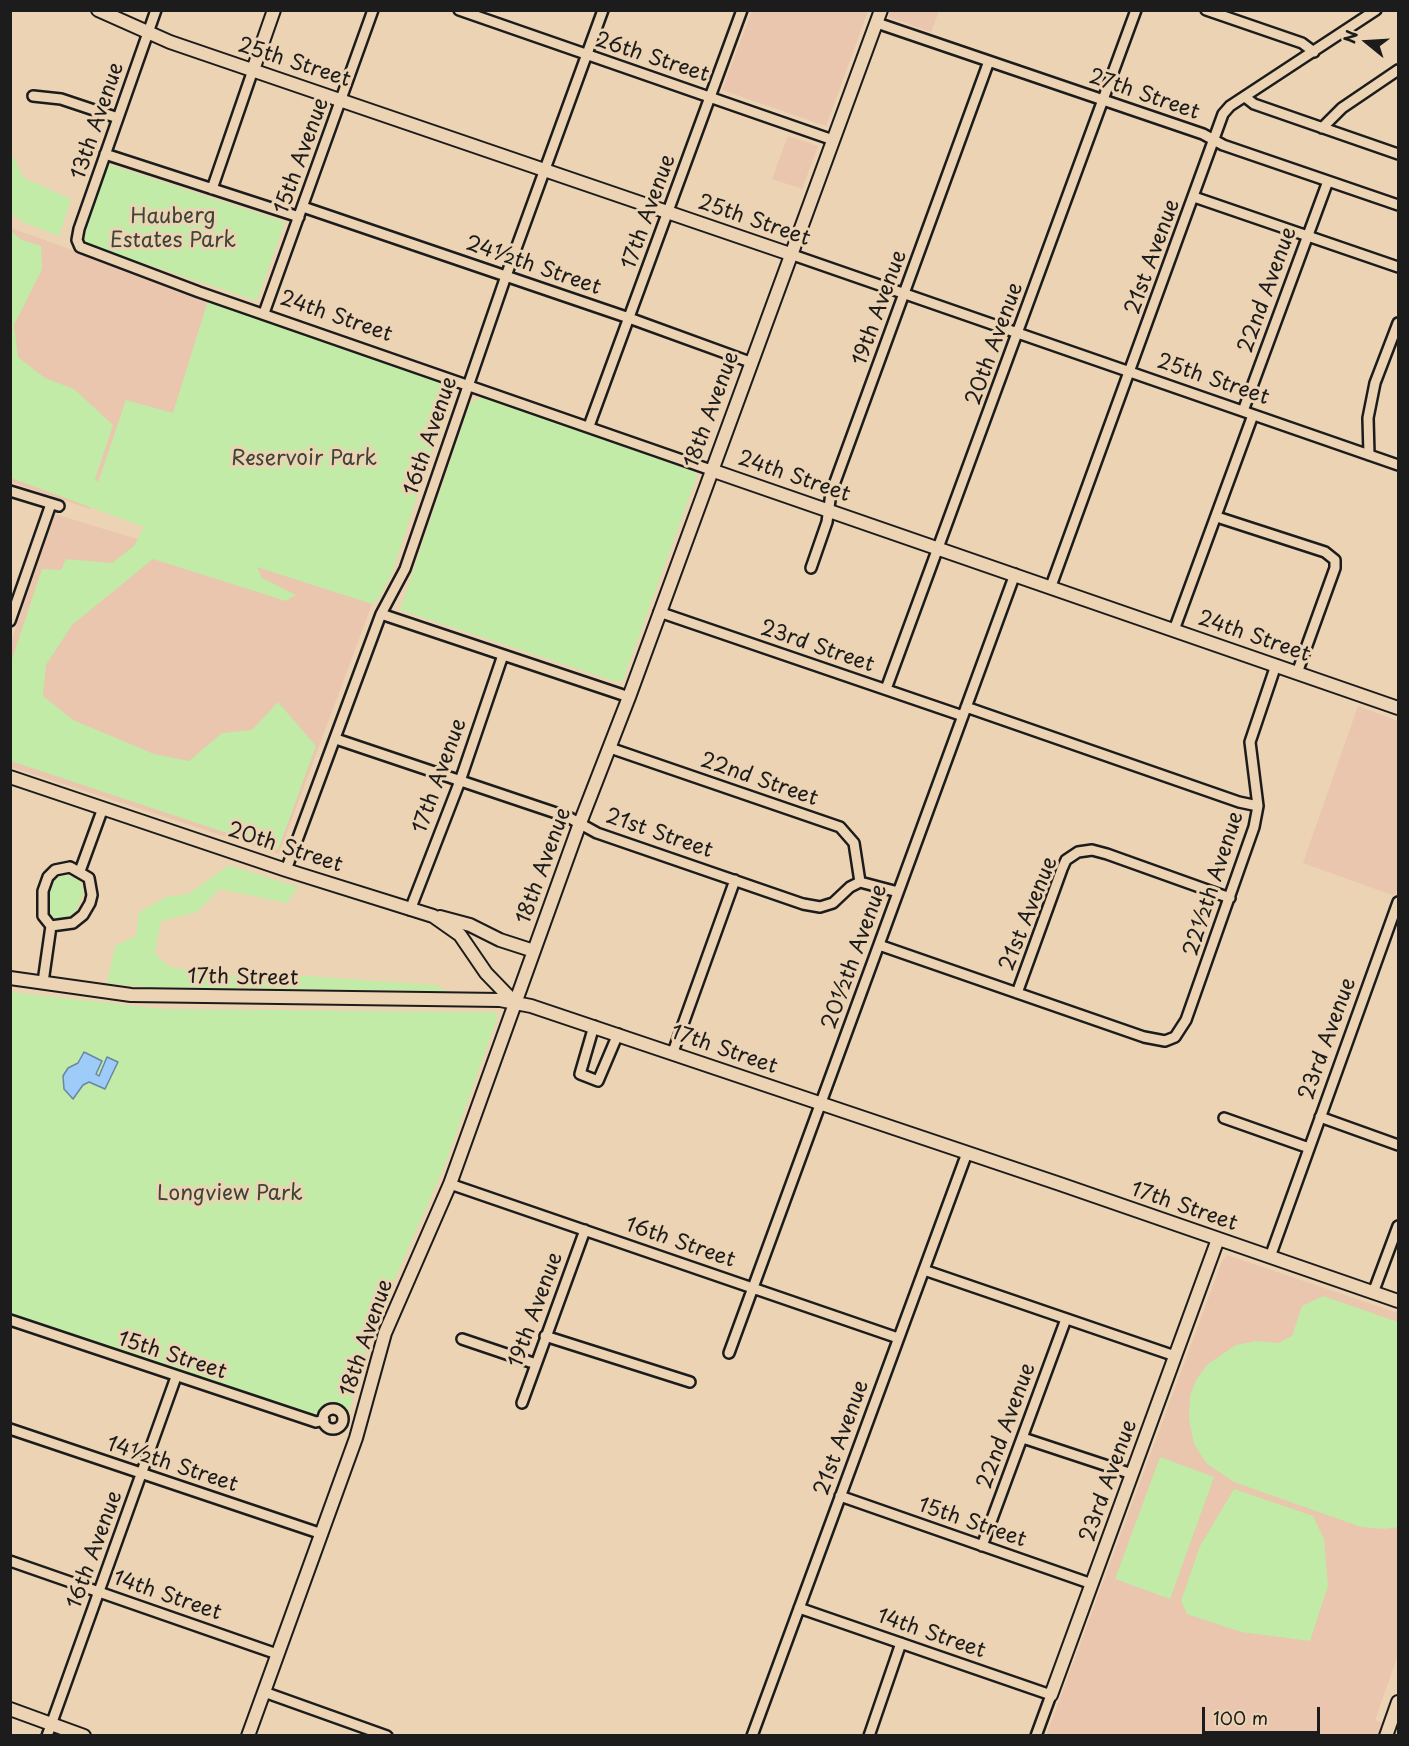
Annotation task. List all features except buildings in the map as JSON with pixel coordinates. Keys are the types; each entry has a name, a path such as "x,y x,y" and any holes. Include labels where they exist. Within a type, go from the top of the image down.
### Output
{"street":[{"name":"25th Street","path":"98,10 148,33 253,70 546,169 1398,465"},
{"name":"13th Avenue","path":"77,244 79,229 156,10"},
{"path":"212,189 274,10"},
{"name":"15th Avenue","path":"264,313 373,10"},
{"name":"26th Street","path":"459,10 833,140"},
{"name":"16th Avenue","path":"286,870 381,614 405,570 468,383 603,10"},
{"name":"17th Avenue","path":"590,426 742,10"},
{"name":"18th Avenue","path":"248,1736 356,1438 385,1333 450,1184 580,824 629,697 881,10"},
{"name":"20th Avenue","path":"886,689 1136,10"},
{"path":"1206,10 1302,43 1314,52"},
{"name":"21st Avenue","path":"1051,586 1226,110 1376,10"},
{"name":"27th Street","path":"877,23 1103,100 1398,205"},
{"name":"19th Avenue","path":"811,568 829,510 831,493 989,62"},
{"path":"1322,128 1342,108 1398,70"},
{"path":"33,96 61,99 118,118"},
{"path":"1245,97 1254,104 1398,154"},
{"path":"105,154 299,217"},
{"name":"22nd Avenue","path":"1174,630 1216,517 1248,413 1328,181"},
{"path":"1194,197 1398,267"},
{"name":"24½th Street","path":"303,207 629,318 750,362"},
{"name":"24th Street","path":"77,244 199,291 1398,708"},
{"path":"1369,455 1368,418 1372,399 1398,323"},
{"path":"10,491 55,505 10,621"},
{"path":"1216,517 1333,557 1335,568 1297,672"},
{"name":"20½th Avenue","path":"729,1353 751,1287 1015,574"},
{"name":"23rd Street","path":"659,612 886,689 965,711 1239,802 1258,806"},
{"path":"381,614 629,697"},
{"name":"17th Avenue","path":"410,910 460,781 503,655"},
{"name":"22½th Avenue","path":"1017,993 1144,1037 1158,1041 1172,1038 1185,1020 1254,827 1258,806 1250,742 1276,665"},
{"name":"21st Street","path":"336,739 568,817 597,832 803,904 820,907 833,903 850,887 860,882"},
{"name":"22nd Street","path":"610,748 840,827 854,843 860,882"},
{"name":"20th Street","path":"10,777 286,870 434,916 460,935 486,973 515,1003"},
{"path":"80,871 103,808"},
{"name":"21st Avenue","path":"1017,993 1062,869 1066,860 1078,852 1092,850 1107,854 1230,898"},
{"path":"43,982 51,927 43,916 43,891 48,877 55,870 70,867 80,871 89,878 92,895 90,903 83,915 73,923 51,927"},
{"path":"673,1052 735,880"},
{"path":"860,882 898,892"},
{"name":"23rd Avenue","path":"1270,1257 1398,902"},
{"path":"434,916 458,921 501,940 534,951"},
{"path":"879,945 1017,993"},
{"name":"17th Street","path":"10,978 131,995 500,1000 515,1003 673,1052 1398,1301"},
{"path":"594,1026 580,1074 598,1081 618,1034"},
{"path":"1224,1118 1309,1148"},
{"path":"1320,1118 1398,1144"},
{"name":"21st Avenue","path":"752,1736 967,1153"},
{"name":"16th Street","path":"450,1184 898,1338"},
{"path":"1373,1293 1398,1226"},
{"name":"19th Avenue","path":"522,1403 585,1230"},
{"name":"23rd Avenue","path":"1036,1736 1218,1239"},
{"path":"924,1270 1175,1356"},
{"name":"22nd Avenue","path":"982,1546 1066,1319"},
{"name":"15th Street","path":"10,1320 316,1422 324,1420"},
{"path":"545,1336 690,1382"},
{"path":"462,1339 536,1364"},
{"name":"16th Avenue","path":"49,1730 176,1377"},
{"name":"14½th Street","path":"10,1429 322,1534"},
{"path":"1023,1438 1132,1474"},
{"name":"15th Street","path":"840,1496 1092,1584"},
{"name":"14th Street","path":"10,1561 277,1654"},
{"name":"14th Street","path":"799,1608 1051,1695"},
{"path":"869,1736 902,1644"},
{"path":"264,1692 387,1736"},
{"path":"1386,1736 1398,1702"},
{"path":"10,1709 49,1730 84,1736"}],"shaded area":[{"path":"890,10 939,11 931,32 888,17"},
{"path":"752,11 868,11 826,126 722,90"},
{"path":"788,136 818,146 802,189 772,179"},
{"path":"11,228 150,278 172,290 208,301 173,414 126,400 90,509 11,482"},
{"path":"55,514 143,541 148,528 372,604 279,854 11,767 11,642"},
{"path":"1358,706 1398,721 1398,886 1395,896 1303,863"},
{"path":"1227,1255 1398,1313 1398,1655 1375,1720 1398,1729 1398,1735 1046,1736 1222,1261"}],"green space":[{"path":"11,153 24,178 71,199 59,236 23,222 11,213"},
{"name":"Hauberg Estates Park","path":"111,165 285,222 257,301 86,244 81,236 106,166"},
{"name":"Reservoir Park","path":"11,231 20,239 41,246 42,269 14,325 18,357 45,378 74,389 113,425 95,479 98,482 126,400 173,413 208,301 453,387 392,573 379,598 372,604 257,567 262,578 296,595 286,601 153,559 72,625 46,665 43,696 73,720 154,754 189,761 222,733 252,730 278,702 316,746 278,850 11,761 11,662 42,569 61,570 66,559 112,563 134,546 144,527 11,478"},
{"path":"482,397 695,472 697,476 623,680 617,682 400,610 470,403"},
{"path":"229,865 298,887 287,903 220,889 197,912 161,921 155,953 168,966 210,975 306,976 436,985 447,991 146,987 107,983 115,946 136,936 139,912 166,897 188,894"},
{"path":"66,875 82,884 83,895 75,912 62,920 55,920 49,915 46,897 56,877"},
{"name":"Longview Park","path":"11,992 162,1009 495,1012 498,1016 444,1167 372,1331 348,1414 341,1405 331,1401 326,1402 319,1415 312,1416 11,1316"},
{"path":"1323,1296 1398,1322 1398,1527 1383,1529 1361,1527 1234,1482 1207,1464 1194,1444 1189,1419 1190,1396 1196,1380 1208,1364 1236,1345 1256,1341 1279,1343 1292,1336 1302,1306"},
{"path":"1160,1457 1214,1477 1170,1599 1115,1579"},
{"path":"1234,1489 1313,1516 1324,1539 1328,1586 1310,1641 1241,1632 1187,1614 1181,1601 1200,1546"}],"water":[{"path":"84,1052 102,1061 96,1074 99,1076 107,1057 118,1062 105,1089 89,1082 83,1085 73,1099 64,1089 63,1076 68,1068 78,1063"}]}
